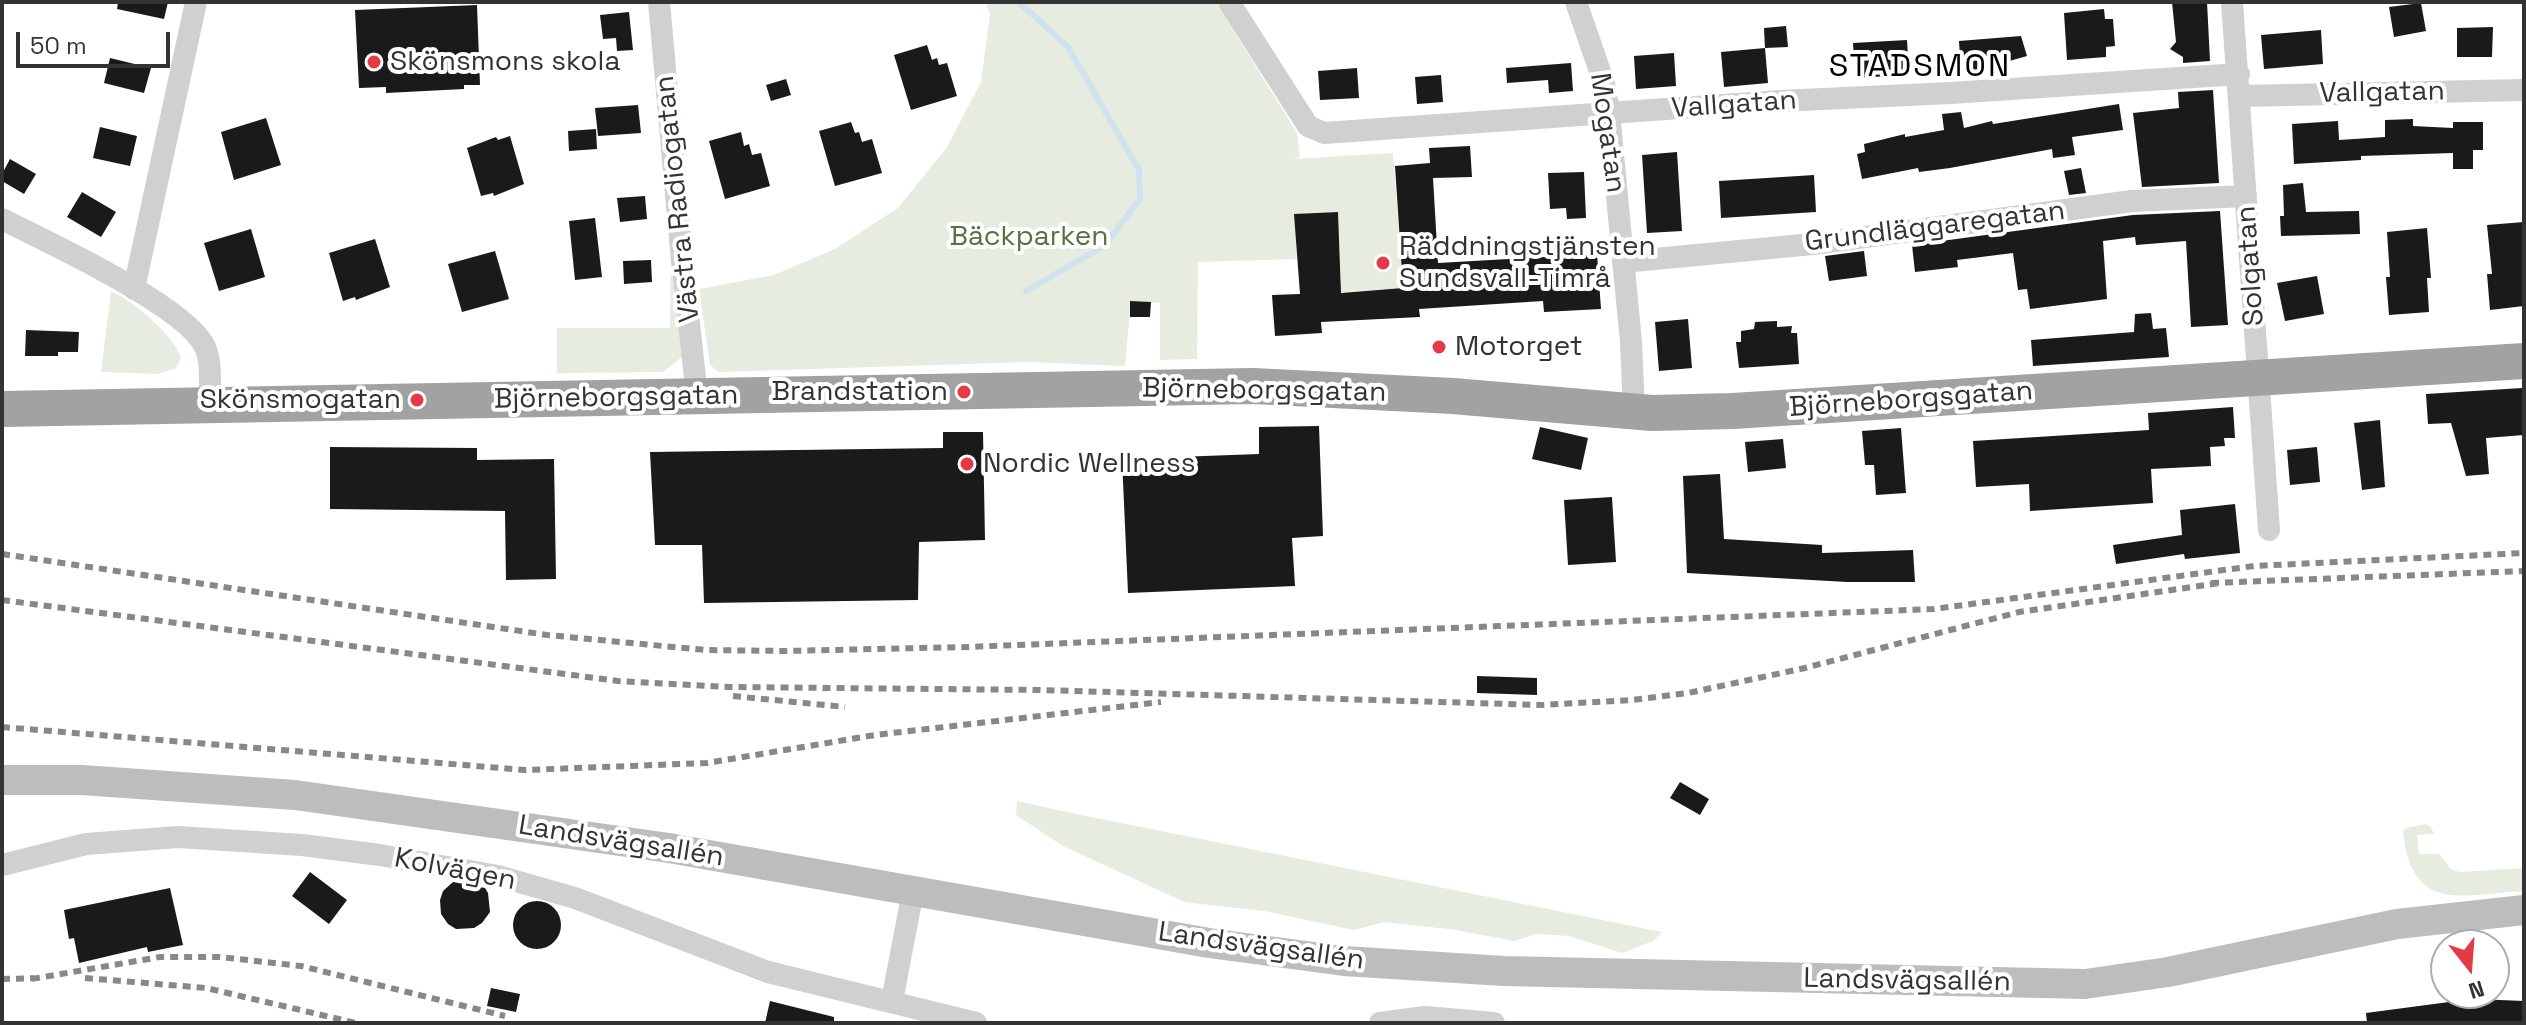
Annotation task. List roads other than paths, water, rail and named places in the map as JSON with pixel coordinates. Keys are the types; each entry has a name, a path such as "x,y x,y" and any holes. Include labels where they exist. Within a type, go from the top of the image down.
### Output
{"highway":[{"name":"Björneborgsgatan","path":"2,409 1253,386 1453,396 1634,411 1733,411 2524,361"}],"main road":[{"name":"Landsvägsallén","path":"2,780 82,780 295,795 669,848 1209,943 1344,961 1504,971 2085,984 2168,972 2397,924 2524,910"}],"street":[{"path":"134,289 196,2"},
{"name":"Västra Radiogatan","path":"659,2 697,396"},
{"name":"Vallgatan","path":"1229,2 1308,126 1324,133 1609,113 2240,85 2524,90"},
{"name":"Mogatan","path":"1576,2 1604,83 1609,113 1634,411"},
{"name":"Solgatan","path":"2232,2 2269,530"},
{"name":"Grundläggaregatan","path":"1623,262 1813,244 2132,201 2246,196"},
{"path":"2,219 134,289 184,322 204,344 208,357 210,406"},
{"name":"Kolvägen","path":"2,865 86,844 178,837 302,845 380,855 498,876 575,898 768,972 976,1023"},
{"path":"892,1001 913,891"},
{"path":"1380,1023 1425,1017 1494,1023"}],"waterway":[{"path":"1019,2 1068,47 1139,170 1140,199 1104,246 1026,291"}],"railway":[{"path":"2,554 547,635 705,650 785,651 967,647 1934,609 2254,566 2524,553"},
{"path":"2211,583 2524,571"},
{"path":"2,600 618,681 730,687 1040,690 1542,705 1688,693 1805,668 2019,612 2220,583"},
{"path":"733,696 845,707"},
{"path":"2,727 525,770 707,763 875,735 1161,702"},
{"path":"32,979 160,957 220,957 301,966 505,1016"},
{"path":"2,979 41,978"},
{"path":"85,978 206,988 356,1023"}],"place":[{"name":"Skönsmons skola","path":"374,62"},
{"name":"Räddningstjänsten Sundsvall-Timrå","path":"1383,263"},
{"name":"Motorget","path":"1439,347"},
{"name":"Brandstation","path":"964,392"},
{"name":"Skönsmogatan","path":"417,400"},
{"name":"Nordic Wellness","path":"967,464"}],"district":[{"name":"STADSMON","path":"1920,67"}],"park label":[{"name":"Bäckparken","path":"1029,237"}]}
